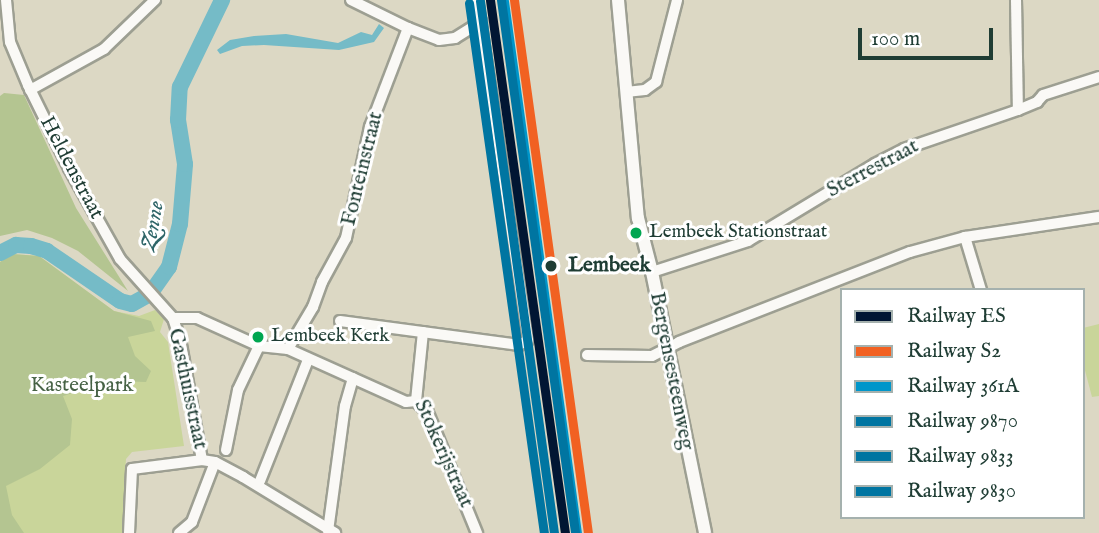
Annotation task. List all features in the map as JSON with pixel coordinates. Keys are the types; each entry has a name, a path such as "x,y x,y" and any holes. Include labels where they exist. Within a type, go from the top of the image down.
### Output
{"main road":[{"name":"Bergensesteenweg","path":"618,0 638,218 652,272 665,348 705,533"}],"street":[{"name":"Heldenstraat","path":"6,0 8,33 30,90 90,207 120,259 161,301 173,318"},
{"path":"30,90 104,49 155,0"},
{"path":"351,0 408,29 439,40 455,37 481,22"},
{"path":"340,321 519,345 528,340 477,0"},
{"path":"626,92 645,90 656,82 677,0"},
{"path":"1016,0 1018,110"},
{"name":"Fonteinstraat","path":"288,349 314,308 346,238 370,127 408,29"},
{"name":"Sterrestraat","path":"652,272 748,241 875,163 904,149 1018,110 1037,102 1044,95 1099,77"},
{"path":"587,355 652,356 665,348 899,256 965,237 1099,217"},
{"path":"965,237 980,288"},
{"path":"173,318 197,318 259,346 288,349 308,360 332,362 353,378 406,402 415,401"},
{"name":"Gasthuisstraat","path":"173,318 180,339 202,460"},
{"name":"Stokerijstraat","path":"423,332 415,401 428,413 477,533"},
{"path":"226,450 238,390 259,346"},
{"path":"260,481 308,360"},
{"path":"129,533 132,469 202,460 215,462 332,532 345,405 353,378"},
{"path":"179,533 192,522 215,462"}],"green space":[{"path":"4,93 24,95 76,208 128,291 78,251 52,238 27,230 0,236 0,96"},
{"name":"Kasteelpark","path":"12,254 39,256 114,311 139,316 155,310 164,319 160,332 168,342 184,446 132,452 126,459 125,476 130,477 125,533 0,533 0,262"},
{"path":"12,254 39,256 114,311 151,321 155,331 128,337 135,356 151,371 146,382 112,381 63,396 72,419 70,445 40,469 6,486 12,515 24,533 0,533 0,262"},
{"path":"1099,324 1099,396 1092,397 1085,371 1085,328"}],"water":[{"path":"379,24 384,28 374,42 339,50 264,45 242,46 220,54 217,50 230,40 286,34 338,43 361,32 372,35"}],"waterway":[{"name":"Zenne","path":"0,253 16,245 31,246 47,251 120,301 132,304 150,294 169,267 180,224 185,164 178,120 180,87 222,0"}],"rail line":[{"name":"ES","path":"490,0 565,533"},
{"name":"9833","path":"501,0 575,532"},
{"name":"S2","path":"514,0 588,533"},
{"name":"9870","path":"480,1 554,533"},
{"name":"361A","path":"504,1 577,533"},
{"name":"9830","path":"469,3 544,533"}],"place":[{"name":"Lembeek Stationstraat","path":"636,233"},
{"name":"Lembeek","path":"551,266"},
{"name":"Lembeek Kerk","path":"258,337"}]}
